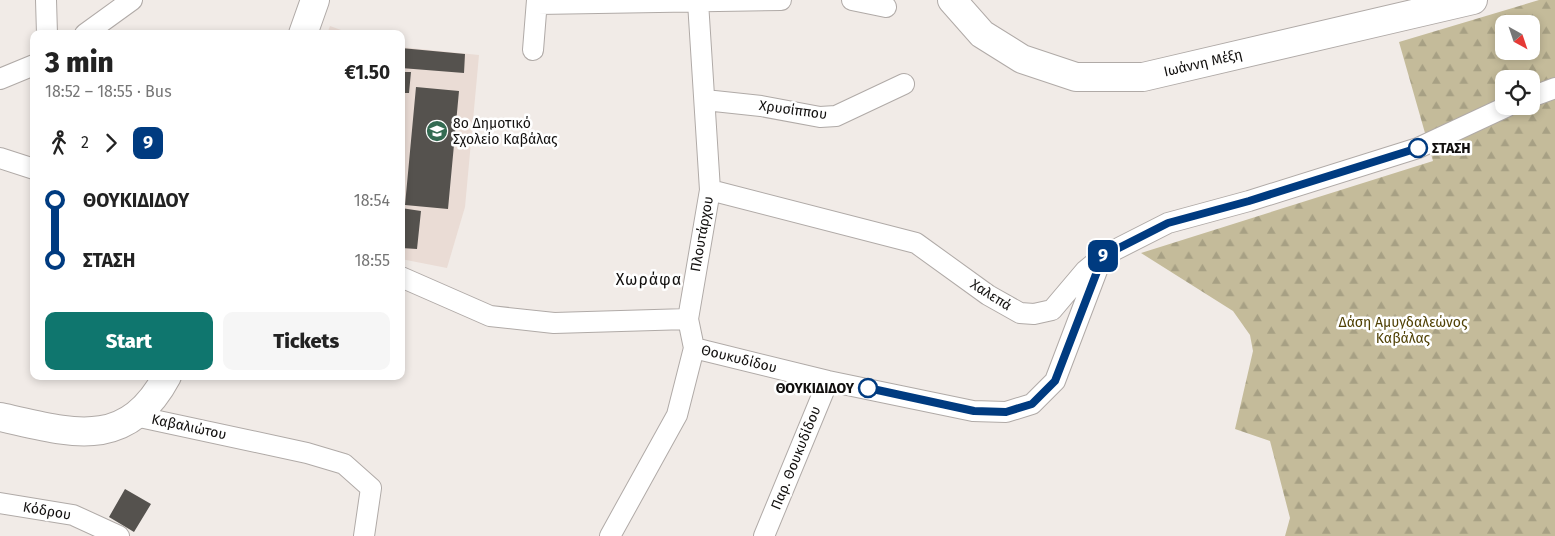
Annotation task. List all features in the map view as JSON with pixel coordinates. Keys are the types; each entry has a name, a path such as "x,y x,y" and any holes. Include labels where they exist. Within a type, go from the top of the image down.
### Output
{"street":[{"path":"46,0 47,30"},
{"path":"91,30 132,0"},
{"path":"304,30 314,0"},
{"path":"533,50 537,2 781,0"},
{"path":"852,0 886,7"},
{"name":"Ιωάννη Μέξη","path":"952,0 982,34 1022,59 1076,77 1143,77 1421,6 1473,0"},
{"name":"Πλουτάρχου","path":"610,536 677,415 694,348 688,319 710,190 698,2"},
{"path":"0,79 30,68"},
{"name":"Χρυσίππου","path":"705,100 761,106 820,116 836,116 904,84"},
{"path":"1540,94 1555,88"},
{"name":"Χαλεπά","path":"710,190 916,243 988,295 1020,313 1034,314 1052,310 1085,271 1103,256 1168,223 1249,201 1418,148 1495,112"},
{"path":"0,158 30,168"},
{"name":"Θουκυδίδου","path":"694,348 828,381 974,411 1006,412 1032,404 1055,381 1103,256"},
{"path":"405,279 490,316 554,323 688,319"},
{"path":"135,416 160,390 165,380"},
{"name":"Παρ. Θουκυδίδου","path":"764,536 828,381"},
{"name":"Καβαλιώτου","path":"0,417 74,433 106,430 135,416 308,453 344,464 371,488 364,536"},
{"name":"Κόδρου","path":"0,503 73,515 119,536"}],"shaded area":[{"path":"330,26 341,30 328,30"},
{"name":"8ο Δημοτικό Σχολείο Καβάλας","path":"405,47 479,55 465,207 447,268 405,260"}],"green space":[{"name":"Δάση Αμυγδαλεώνος Καβάλας","path":"1539,0 1555,0 1555,536 1285,536 1290,518 1270,441 1235,429 1253,351 1250,335 1233,311 1141,253 1433,161 1399,42"}],"building":[{"path":"405,48 465,54 464,73 405,68"},
{"path":"405,72 411,72 409,93 405,93"},
{"path":"416,87 459,91 448,209 405,205"},
{"path":"405,209 421,211 417,249 405,248"},
{"path":"125,489 151,504 134,532 109,517"}],"bus line":[{"name":"9","path":"868,388 974,411 1006,412 1032,404 1055,381 1103,256 1168,223 1249,201 1418,148"}],"place":[{"name":"8ο Δημοτικό Σχολείο Καβάλας","path":"437,131"},
{"name":"ΣΤΑΣΗ","path":"1418,148"},
{"name":"ΘΟΥΚΙΔΙΔΟΥ","path":"868,388"}],"district":[{"name":"Χωράφα","path":"649,279"}]}
